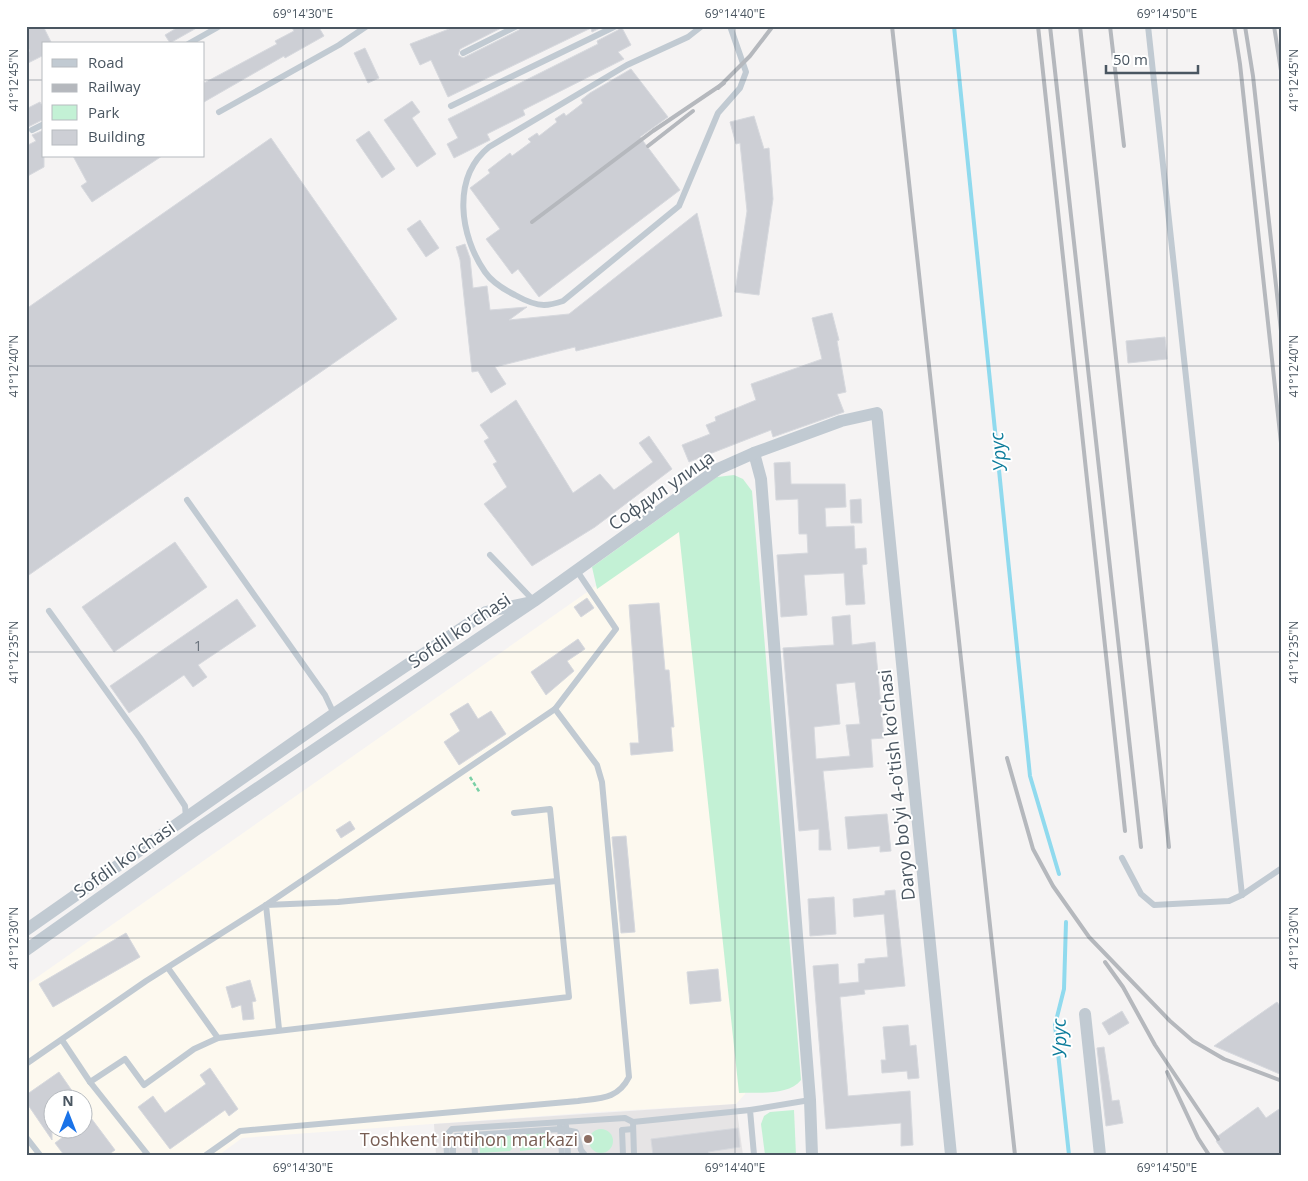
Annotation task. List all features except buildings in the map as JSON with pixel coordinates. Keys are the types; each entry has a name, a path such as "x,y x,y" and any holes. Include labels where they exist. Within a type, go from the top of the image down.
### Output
{"street":[{"name":"Софдил улица","path":"534,601 718,469 754,452 840,421 877,412"},
{"name":"Daryo bo'yi 4-o'tish ko'chasi","path":"877,412 951,1155"},
{"path":"754,452 761,479 810,1100 812,1155"},
{"name":"Sofdil ko'chasi","path":"26,930 334,714 486,612 534,601"},
{"name":"Sofdil ko'chasi","path":"26,950 194,831 534,601"},
{"path":"334,714 344,729"},
{"path":"186,818 194,831"},
{"path":"1085,1014 1100,1155"}],"lane":[{"path":"192,42 220,26"},
{"path":"219,112 339,45 367,26"},
{"path":"463,53 517,26"},
{"path":"451,106 616,26"},
{"path":"702,26 688,38 627,65 489,148 476,158 463,192 465,223 473,248 486,273 505,290 528,302 545,305 563,301 679,206 718,113 740,88 746,72 730,26"},
{"path":"1148,26 1242,895"},
{"path":"32,130 42,125"},
{"path":"187,500 325,695 334,714"},
{"path":"490,555 534,601"},
{"path":"26,1064 168,968 266,905 465,768 555,709 616,629 577,571"},
{"path":"49,611 140,738 185,806 186,818"},
{"path":"206,1155 240,1130 578,1101 606,1097 622,1090 628,1077 602,782 597,765 555,709"},
{"path":"90,1082 126,1059 144,1085 194,1049 218,1038 279,1029 569,997 550,809 514,813"},
{"path":"1122,858 1141,894 1154,905 1229,901 1242,895 1282,868"},
{"path":"266,905 338,902 557,881"},
{"path":"266,905 279,1029"},
{"path":"168,968 218,1038"},
{"path":"62,1040 90,1082 148,1155"},
{"path":"453,1155 453,1140 456,1136 625,1118 633,1122 750,1110 810,1100"},
{"path":"750,1110 754,1155"},
{"path":"633,1122 634,1155"},
{"path":"562,1155 563,1126"},
{"path":"563,1126 568,1155"},
{"path":"447,1155 446,1136 452,1129 563,1126 576,1132 581,1150 585,1155"},
{"path":"623,1155 622,1130 632,1129"},
{"path":"474,1135 475,1155"},
{"path":"26,1137 40,1155"}],"path":[{"path":"465,768 480,793"}],"shaded area":[{"path":"683,525 745,1094 736,1104 597,1112 242,1138 219,1155 26,1155 26,985"},
{"name":"Toshkent imtihon markazi","path":"736,1104 743,1155 436,1155 434,1124"}],"green space":[{"path":"734,475 743,479 752,491 801,1080 789,1089 764,1093 739,1093 679,532 597,589 592,567 717,477"},
{"path":"794,1110 796,1155 765,1155 761,1124 764,1116 770,1112"},
{"path":"601,1129 606,1130 612,1136 612,1146 606,1152 601,1153 596,1152 590,1146 589,1141 590,1136 596,1130"},
{"path":"544,1133 548,1136 546,1148 520,1151 520,1138 522,1134"},
{"path":"509,1135 512,1138 512,1149 510,1151 480,1153 479,1137"}],"waterway":[{"name":"Урус","path":"954,26 1030,776 1059,874"},
{"name":"Урус","path":"1066,922 1064,989 1055,1025 1069,1155"}],"railway":[{"path":"718,88 750,56 773,26"},
{"path":"892,26 1015,1155"},
{"path":"1038,26 1125,831"},
{"path":"1050,26 1141,847"},
{"path":"1080,26 1169,847"},
{"path":"1110,26 1124,146"},
{"path":"1234,26 1240,64 1282,452"},
{"path":"1245,26 1253,76 1282,340"},
{"path":"1274,26 1282,77"},
{"path":"532,222 653,131 724,83"},
{"path":"648,146 693,111"},
{"path":"1007,758 1033,849 1053,886 1089,937 1170,1021 1193,1041 1224,1059 1282,1081"},
{"path":"1105,962 1123,987 1155,1045 1218,1139"},
{"path":"1167,1072 1198,1138 1209,1155"}],"place":[{"name":"Toshkent imtihon markazi","path":"588,1139"}]}
